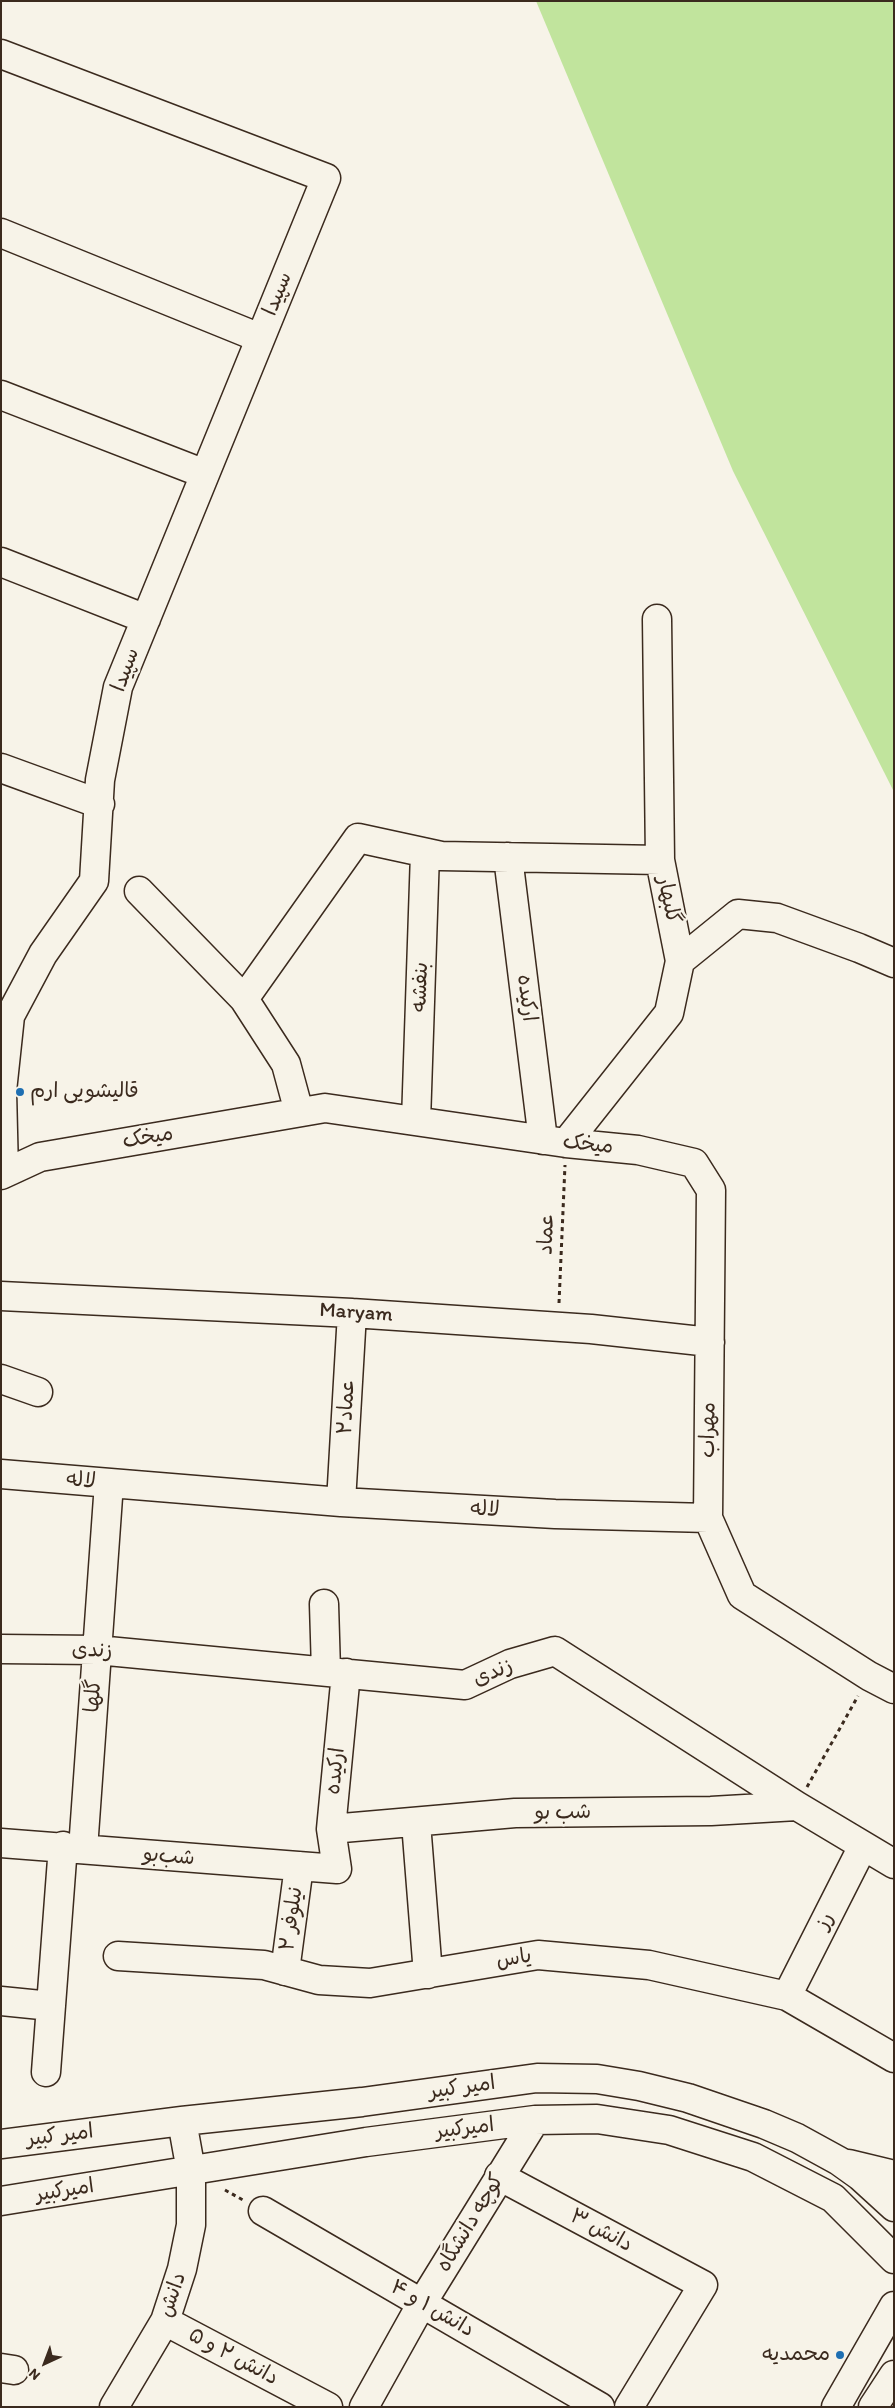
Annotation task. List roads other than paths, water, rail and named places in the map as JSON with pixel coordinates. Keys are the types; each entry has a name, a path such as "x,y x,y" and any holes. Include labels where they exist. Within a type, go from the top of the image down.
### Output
{"street":[{"name":"سپیدا","path":"1,54 326,178 118,686 100,780 94,881 43,954 10,1016 2,1090 2,1173"},
{"path":"1,234 260,338"},
{"path":"1,394 205,474"},
{"path":"1,562 146,619"},
{"name":"گلبهار","path":"555,1142 669,1013 680,961 660,860 657,619"},
{"path":"1,768 100,804"},
{"path":"244,999 358,838 441,856 660,860"},
{"name":"بنفشه","path":"416,1121 425,853"},
{"name":"ارکیده","path":"508,857 555,1142"},
{"path":"139,891 244,999 286,1064 299,1112"},
{"path":"680,961 738,914 777,918 859,948 894,964"},
{"name":"میخک","path":"2,1173 40,1157 325,1108 555,1142 638,1150 694,1163 711,1190 710,1342"},
{"name":"Maryam","path":"1,1296 352,1313 558,1327 710,1342"},
{"name":"عماد۲","path":"341,1502 352,1313"},
{"name":"مهراب","path":"708,1518 710,1342"},
{"path":"1,1379 38,1392"},
{"name":"لاله","path":"1,1474 341,1502 555,1514 708,1518"},
{"name":"گلها","path":"46,2072 51,2006 98,1650 109,1483"},
{"path":"708,1518 742,1595 869,1676 894,1689"},
{"name":"ارکیده","path":"324,1604 336,1672 330,1829 337,1869"},
{"name":"زندی","path":"1,1650 98,1650 465,1685 510,1664 555,1651 796,1806 894,1864"},
{"name":"شب بو","path":"330,1829 515,1813 711,1811 796,1806"},
{"path":"416,1823 428,1974"},
{"name":"شب‌بو","path":"1,1843 337,1869"},
{"name":"رز","path":"787,1996 863,1846"},
{"name":"نیلوفر ۲","path":"285,1971 299,1866"},
{"name":"یاس","path":"118,1956 264,1965 318,1980 370,1984 538,1955 649,1965 787,1996 894,2058"},
{"path":"1,2001 51,2006"},
{"name":"امیر کبیر","path":"1,2144 182,2121 362,2102 537,2078 597,2079 647,2088 737,2114 797,2138 839,2161 860,2176 894,2207"},
{"name":"امیرکبیر","path":"1,2201 366,2142 535,2120 597,2119 669,2130 753,2157 834,2198 894,2259"},
{"name":"کوچه دانشگاه","path":"364,2407 422,2303 535,2120"},
{"name":"دانش","path":"114,2407 165,2321 188,2245 191,2225 191,2171 182,2121"},
{"path":"839,2161 894,2175"},
{"name":"دانش ۳","path":"499,2176 703,2285 628,2407"},
{"name":"دانش ۱ و ۴","path":"263,2211 600,2407"},
{"path":"836,2407 894,2306"},
{"name":"دانش ۲ و ۵","path":"165,2321 328,2407"},
{"path":"873,2407 894,2375"}],"place":[{"name":"قالیشویی ارم","path":"20,1092"},
{"name":"محمدیه","path":"840,2355"}]}
